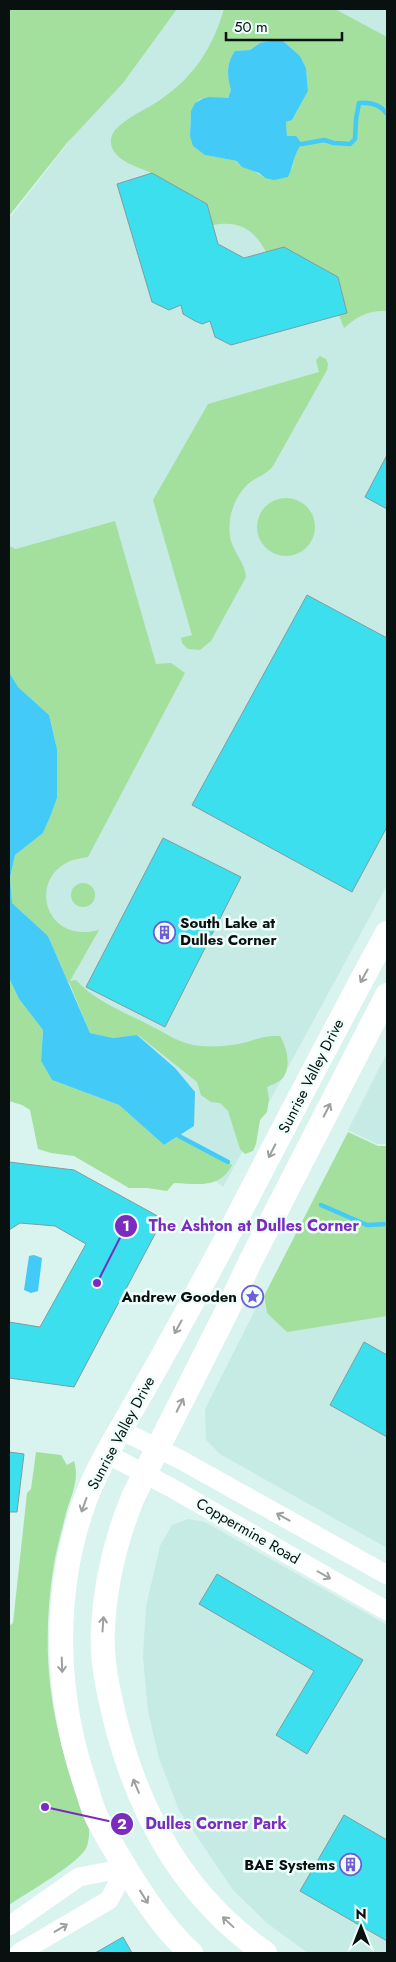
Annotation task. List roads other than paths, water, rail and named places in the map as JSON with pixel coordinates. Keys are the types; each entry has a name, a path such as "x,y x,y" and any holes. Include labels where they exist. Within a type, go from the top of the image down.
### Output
{"main road":[{"name":"Sunrise Valley Drive","path":"191,1953 183,1947 149,1905 126,1868 96,1817 78,1764 67,1716 62,1672 61,1618 73,1541 83,1505 106,1454 210,1269 387,933"},
{"name":"Sunrise Valley Drive","path":"265,1953 221,1916 179,1867 147,1814 119,1736 109,1695 104,1664 103,1631 105,1602 114,1554 122,1525 144,1474 341,1082 387,995"}],"street":[{"name":"Coppermine Road","path":"121,1430 387,1575"},
{"name":"Coppermine Road","path":"106,1454 387,1611"},
{"path":"9,1926 79,1877 126,1868"},
{"path":"19,1953 109,1900 126,1868"}],"water":[{"path":"283,41 300,56 306,68 308,91 292,120 286,122 287,136 296,136 302,144 288,177 274,180 265,178 259,173 242,167 237,161 205,155 193,146 190,136 191,111 195,103 209,97 228,98 231,90 228,75 229,65 235,51 250,50 260,43"},
{"path":"9,672 18,687 49,715 57,749 57,798 43,833 15,855 10,878 12,903 48,936 90,1033 113,1038 137,1035 175,1068 195,1092 194,1126 164,1145 119,1105 52,1080 41,1061 43,1030 19,999 9,978"},
{"path":"34,1255 42,1258 38,1291 31,1293 24,1290 29,1256"}],"waterway":[{"path":"302,144 324,140 350,144 355,139 359,103 374,104 387,114"},
{"path":"179,1136 228,1162"},
{"path":"321,1205 367,1225 387,1224"}],"place":[{"name":"South Lake at Dulles Corner","path":"164,932"},
{"name":"The Ashton at Dulles Corner","path":"97,1283"},
{"name":"Andrew Gooden","path":"253,1297"},
{"name":"Dulles Corner Park","path":"45,1807"},
{"name":"BAE Systems","path":"351,1865"}]}
